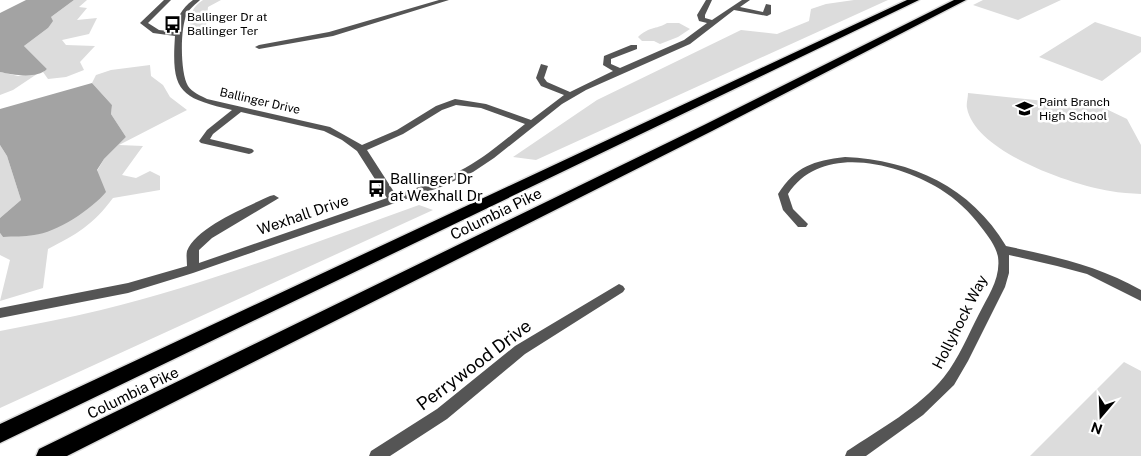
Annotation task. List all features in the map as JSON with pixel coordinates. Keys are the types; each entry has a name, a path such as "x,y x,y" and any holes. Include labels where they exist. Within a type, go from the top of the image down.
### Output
{"highway":[{"name":"Columbia Pike","path":"0,434 914,0"},
{"name":"Columbia Pike","path":"46,456 708,128 961,0"}],"street":[{"path":"168,0 144,23 156,32 180,34"},
{"name":"Ballinger Drive","path":"197,0 183,14 180,34 179,74 184,87 194,96 204,101 327,129 345,138 361,149 394,201"},
{"path":"258,47 330,34 446,0"},
{"path":"709,0 701,15 702,19 714,23"},
{"name":"Wexhall Drive","path":"0,314 128,288 193,269 394,201 469,170 491,156 531,123 571,95 619,71 687,42 747,0"},
{"path":"733,8 767,14 768,5"},
{"path":"619,71 607,65 607,58 634,47"},
{"path":"544,66 540,78 544,84 571,95"},
{"path":"361,149 400,132 439,108 455,102 483,106 531,123"},
{"path":"239,109 210,132 204,141 249,151"},
{"path":"802,224 788,210 783,194 792,180 806,170 826,163 851,159 882,162 911,170 942,186 961,199 979,215 1002,250 1068,263 1094,271 1122,284 1141,296"},
{"path":"193,269 192,251 199,242 230,220 274,198"},
{"name":"Hollyhock Way","path":"853,456 929,401 948,382 999,288 1004,259 1002,250"},
{"name":"Perrywood Drive","path":"377,456 442,414 520,350 619,289"}],"shaded area":[{"path":"26,0 74,0 51,17 53,21 48,28 24,46 47,69 31,75 0,72 0,13"},
{"path":"74,0 87,0 79,7 87,8 77,20 97,18 89,34 62,40 66,45 95,46 80,62 84,70 66,77 48,79 43,72 47,69 24,46 48,28 51,17"},
{"path":"203,0 221,0 208,7 206,27 190,30 192,13"},
{"path":"854,0 888,0 536,160 513,157 597,100 741,30 777,34 809,21 811,9 826,4"},
{"path":"983,0 1061,0 1018,20 973,5"},
{"path":"1095,22 1141,37 1141,52 1102,81 1039,57"},
{"path":"667,23 679,23 690,29 678,37 660,44 654,41 642,41 638,37 646,31"},
{"path":"150,65 151,76 163,85 170,97 187,110 119,145 143,146 122,175 136,178 150,171 160,176 160,190 113,198 84,228 48,249 43,288 0,301 10,260 0,255 0,233 3,237 97,171 104,159 126,137 111,114 112,105 92,83 96,75 111,70"},
{"path":"0,72 18,76 31,73 37,74 13,90 0,95"},
{"path":"92,83 112,105 111,114 126,137 104,159 97,170 106,192 83,213 53,230 30,236 3,237 0,233 0,218 21,200 7,156 0,145 0,109"},
{"path":"968,93 1102,107 1127,119 1141,145 1141,194 1093,188 1073,182 1027,164 1006,152 987,139 974,124 967,108"},
{"path":"0,145 7,156 21,200 0,218"},
{"path":"419,205 433,210 0,408 0,331 101,310 182,288 262,262"},
{"path":"1124,362 1141,371 1141,456 1030,456"}],"place":[{"name":"Ballinger Dr at Ballinger Ter","path":"173,24"},
{"name":"Paint Branch High School","path":"1025,109"},
{"name":"Ballinger Dr at Wexhall Dr","path":"376,188"}]}
